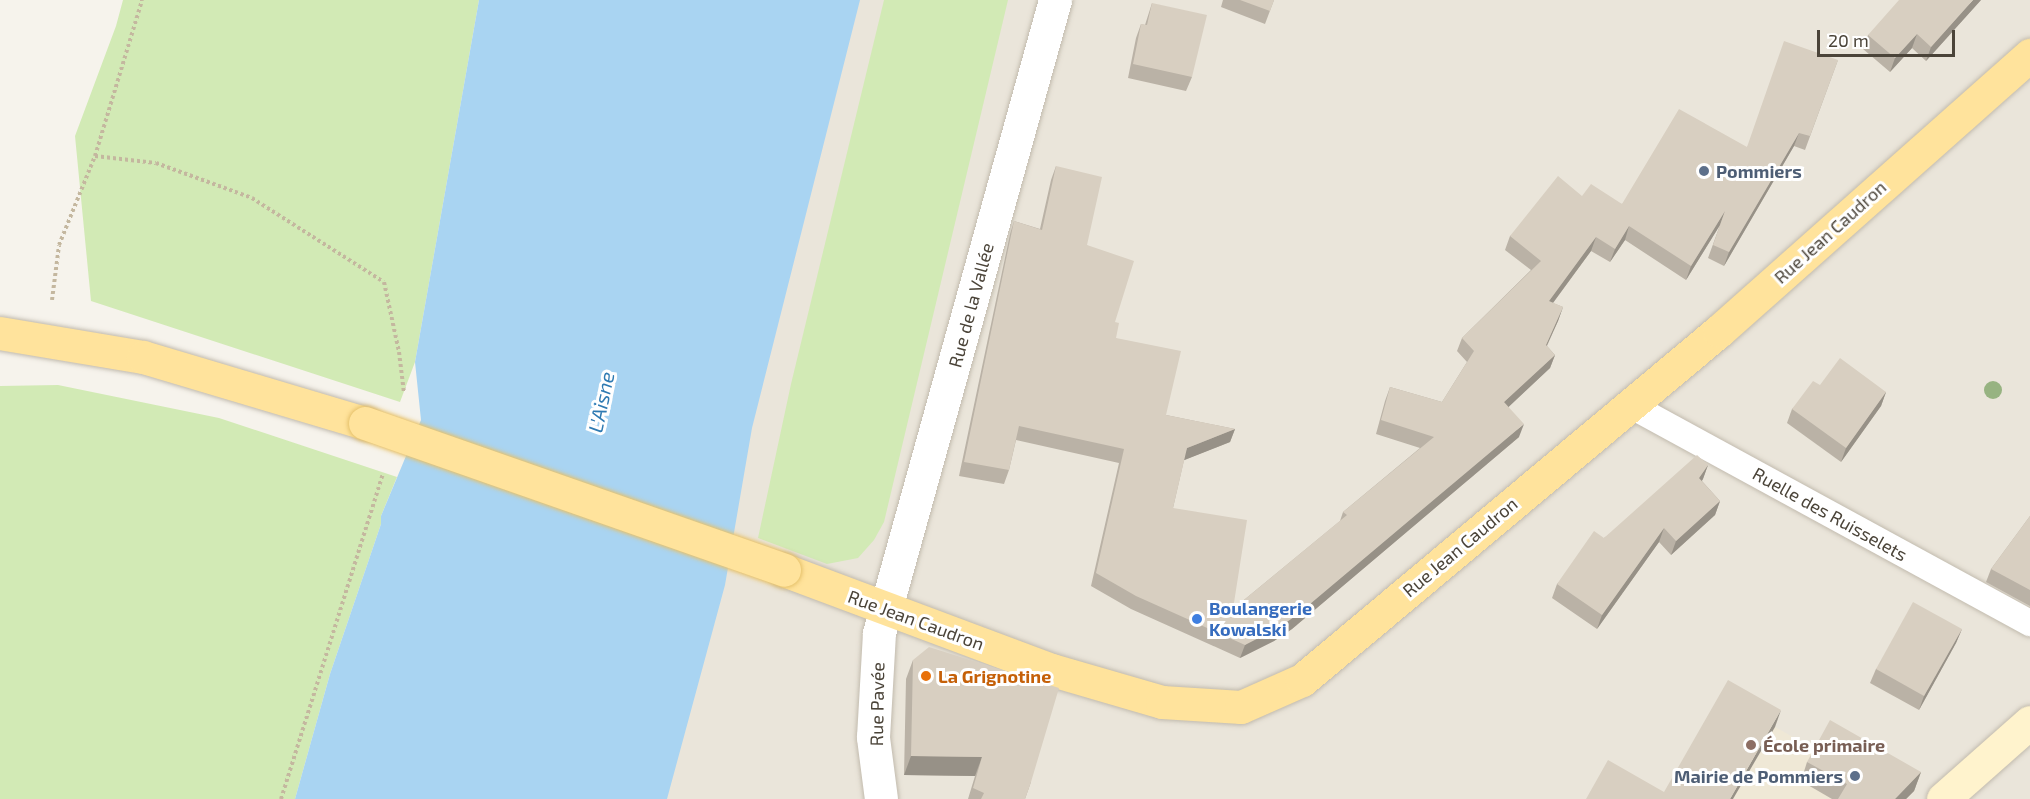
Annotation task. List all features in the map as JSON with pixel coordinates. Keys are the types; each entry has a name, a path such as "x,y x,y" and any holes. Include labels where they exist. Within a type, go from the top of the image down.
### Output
{"main road":[{"name":"Rue Jean Caudron","path":"0,333 47,339 142,357 365,423 784,570 885,610 1052,670 1162,702 1241,707 1302,680 1719,331 2030,56"},
{"path":"1943,799 2030,722"}],"street":[{"name":"Rue de la Vallée","path":"885,610 1055,0"},
{"name":"Rue Pavée","path":"881,799 873,737 879,633 885,610"}],"lane":[{"name":"Ruelle des Ruisselets","path":"1630,405 2030,623"}],"path":[{"path":"47,339 59,245 95,156 142,0"},
{"path":"95,156 156,163 252,198 384,282 399,352 405,405"},
{"path":"281,799 367,532 386,461 365,423"}],"shaded area":[{"path":"645,0 2030,0 2030,799 470,799"},
{"name":"École primaire","path":"1723,697 1817,751 1824,740 1914,791 1906,799 1664,799"}],"green space":[{"path":"123,0 479,0 415,362 400,402 91,301 75,136 116,26"},
{"path":"884,0 1008,0 884,522 874,540 858,558 827,564 758,538 791,384"},
{"path":"58,385 219,418 397,477 381,516 381,524 330,674 295,799 0,799 0,386"}],"water":[{"name":"L'Aisne","path":"479,0 860,0 752,428 725,585 667,799 295,799 330,674 381,524 381,516 421,420 415,362"}],"building":[{"path":"1240,0 1274,0 1270,11"},
{"path":"1899,0 1973,0 1931,47 1917,34 1895,58 1868,35"},
{"path":"1152,3 1207,15 1192,77 1133,64 1141,24 1147,25"},
{"path":"1784,41 1838,60 1810,136 1799,133 1729,252 1713,245 1725,211 1691,266 1629,226 1615,249 1596,237 1549,301 1563,307 1546,345 1555,355 1504,402 1524,424 1297,615 1245,645 1136,596 1096,573 1124,449 1019,426 1009,470 964,462 1014,221 1042,230 1056,166 1102,177 1087,245 1134,261 1115,322 1119,323 1116,338 1181,351 1166,415 1235,429 1187,448 1173,508 1247,520 1233,609 1347,515 1343,512 1434,437 1381,420 1390,387 1442,402 1474,351 1462,338 1541,261 1510,236 1558,176 1582,196 1591,184 1622,204 1679,109 1747,147"},
{"path":"1840,358 1886,392 1846,448 1792,409 1813,381 1820,385"},
{"path":"1697,455 1708,465 1699,478 1720,501 1676,541 1664,528 1602,615 1557,584 1594,531 1604,538"},
{"path":"2030,516 2030,590 1991,569"},
{"path":"1913,602 1962,629 1924,696 1876,669"},
{"path":"929,647 1059,688 1025,799 981,799 984,793 973,788 982,757 911,756 913,660"},
{"path":"1728,680 1781,710 1730,799 1586,799 1608,760 1664,792"},
{"path":"1830,720 1921,772 1895,799 1838,799 1847,784 1807,762"}],"place":[{"name":"Pommiers","path":"1704,171"},
{"name":"Boulangerie Kowalski","path":"1197,619"},
{"name":"La Grignotine","path":"926,676"},
{"name":"École primaire","path":"1751,745"},
{"name":"Mairie de Pommiers","path":"1855,776"}]}
